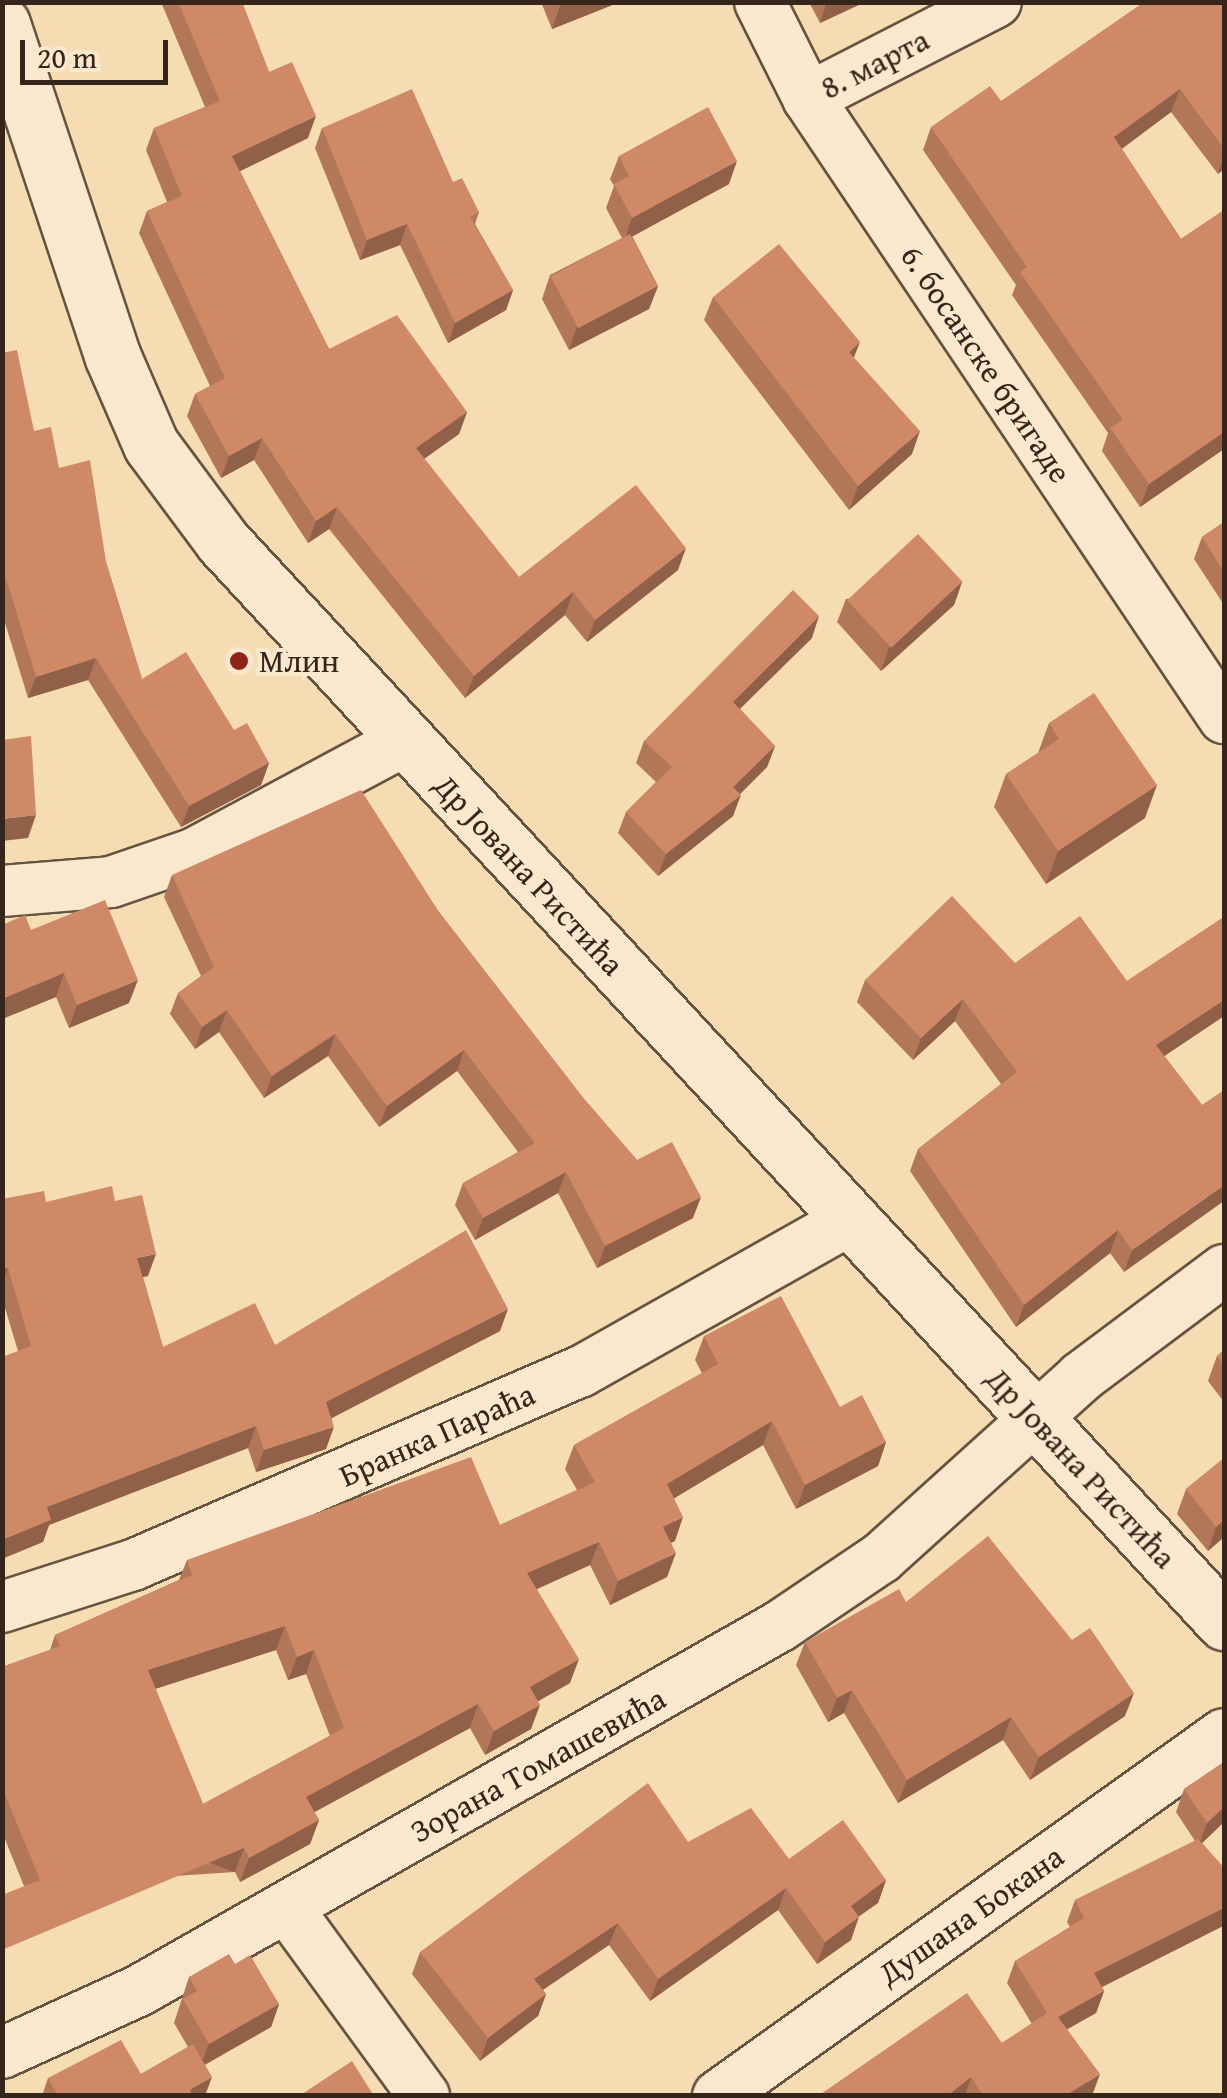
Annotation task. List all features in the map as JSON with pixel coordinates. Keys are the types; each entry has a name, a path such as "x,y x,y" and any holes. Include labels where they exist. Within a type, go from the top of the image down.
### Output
{"street":[{"name":"6. босанске бригаде","path":"760,2 808,98 1224,718"},
{"name":"8. марта","path":"808,98 996,2"},
{"name":"Др Јована Ристића","path":"2,24 112,355 151,445 291,623 1224,1622"},
{"path":"2,891 111,882 195,853 402,742"},
{"name":"Бранка Параћа","path":"2,1607 133,1564 580,1372 850,1219"},
{"name":"Зорана Томашевића","path":"2,2053 287,1908 780,1626 880,1558 1034,1417 1224,1270"},
{"name":"Душана Бокана","path":"718,2096 1224,1734"},
{"path":"287,1908 424,2096"}],"building":[{"path":"178,2 242,2 269,72 292,62 316,116 232,156 329,349 397,315 467,412 416,448 519,577 636,485 686,548 595,620 573,592 474,676 337,507 316,521 262,438 229,456 195,394 225,378 147,211 182,196 154,128 220,101"},
{"path":"1144,2 1224,2 1224,149 1180,89 1114,137 1181,239 1224,210 1224,432 1149,484 1110,428 1123,420 1020,272 1027,267 931,127 990,86 1001,101"},
{"path":"412,89 453,182 462,178 479,212 470,217 513,290 455,323 407,224 367,240 322,128"},
{"path":"708,107 737,161 632,218 614,184 629,176 619,156"},
{"path":"630,234 658,286 578,328 551,276"},
{"path":"779,244 860,342 849,352 920,431 858,486 713,297"},
{"path":"17,350 34,431 51,427 59,468 90,460 106,562 142,679 186,652 234,730 247,723 269,763 189,806 96,658 36,677 6,578 2,579 2,353"},
{"path":"1224,522 1224,572 1202,537"},
{"path":"918,534 962,582 891,648 847,600"},
{"path":"793,590 819,616 733,702 775,746 733,787 741,795 666,854 626,812 672,767 644,741"},
{"path":"1094,693 1157,785 1058,851 1006,774 1059,739 1049,723"},
{"path":"31,736 36,815 2,819 2,740"},
{"path":"361,790 439,912 584,1099 637,1160 672,1142 701,1197 605,1246 566,1172 483,1218 463,1183 535,1143 464,1050 387,1106 335,1034 272,1076 227,1010 202,1027 178,993 214,967 172,875"},
{"path":"952,896 1015,963 1080,916 1127,981 1224,917 1224,1000 1156,1045 1202,1105 1224,1090 1224,1185 1132,1250 1118,1230 1024,1305 918,1149 1017,1072 963,999 921,1038 865,980"},
{"path":"105,900 138,980 77,1005 64,973 2,999 2,925 25,915 31,930"},
{"path":"112,1186 115,1201 142,1195 156,1254 137,1258 163,1347 255,1303 275,1345 466,1230 508,1309 326,1402 334,1427 264,1450 256,1426 47,1507 51,1520 2,1540 2,1357 31,1346 8,1268 2,1269 2,1199 44,1191 46,1202"},
{"path":"781,1296 840,1407 862,1395 886,1442 805,1485 772,1421 667,1484 683,1517 663,1527 676,1553 618,1581 599,1542 527,1573 579,1659 530,1687 540,1705 494,1731 478,1704 306,1797 319,1820 249,1858 244,1848 2,1950 2,1895 40,1880 2,1787 2,1667 60,1646 55,1635 192,1575 187,1560 471,1457 500,1525 595,1482 574,1445 718,1364 704,1336","holes":["285,1626 297,1657 314,1650 344,1728 203,1804 148,1670"]},
{"path":"1224,1458 1224,1520 1216,1527 1186,1489"},
{"path":"988,1536 1072,1640 1090,1628 1134,1693 1039,1757 1011,1717 907,1780 852,1690 837,1698 805,1642 899,1589 906,1602"},
{"path":"1224,1762 1224,1807 1207,1823 1184,1789"},
{"path":"648,1783 688,1842 751,1808 789,1859 843,1820 886,1880 851,1906 859,1917 825,1942 786,1888 658,1979 618,1923 534,1979 546,1994 488,2038 420,1952"},
{"path":"1198,1839 1224,1868 1224,1908 1094,1973 1104,1991 1058,2017 1100,2074 1065,2096 983,2096 971,2077 947,2096 818,2096 967,1993 1002,2043 1047,2013 1015,1961 1084,1918 1075,1900"},
{"path":"229,1954 235,1964 250,1955 279,2004 209,2044 183,1999 197,1991 189,1977"},
{"path":"121,2040 141,2074 193,2044 212,2077 190,2090 193,2096 58,2096 48,2078"},
{"path":"352,2061 374,2096 299,2096"}],"place":[{"name":"Млин","path":"239,661"}]}
